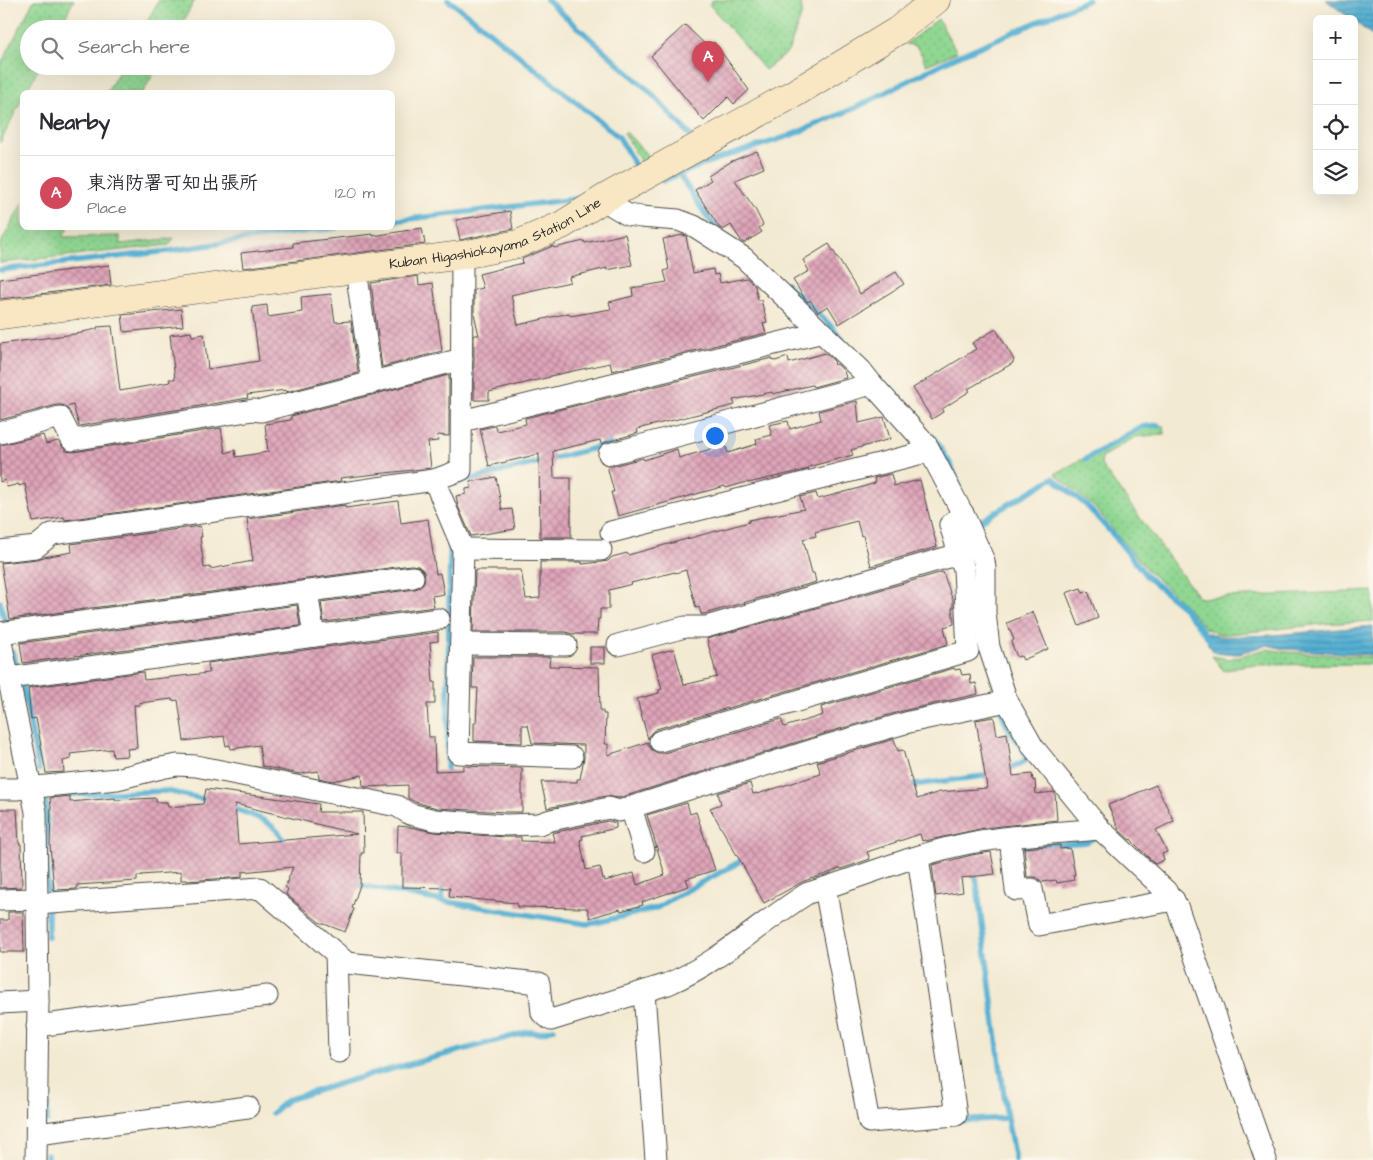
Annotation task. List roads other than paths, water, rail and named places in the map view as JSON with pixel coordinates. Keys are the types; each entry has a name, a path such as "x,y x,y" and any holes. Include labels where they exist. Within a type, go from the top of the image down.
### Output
{"main road":[{"name":"Kuban Higashiokayama Station Line","path":"0,315 462,255 518,244 562,226 605,198 795,93 897,31 936,0"}],"street":[{"path":"605,198 613,206 628,214 678,220 694,226 744,258 861,370 926,444 963,513 984,561 986,613 980,648"},
{"path":"0,551 36,547 52,534 434,480 461,470 462,421 456,361 462,255"},
{"path":"356,269 372,383"},
{"path":"462,421 823,332"},
{"path":"0,433 60,417 72,440 253,410 261,411 456,361"},
{"path":"609,454 872,384"},
{"path":"463,549 606,541 930,451"},
{"path":"434,480 463,549 458,753 572,757"},
{"path":"963,513 950,524 964,569 980,648 1000,702 1033,747 1100,829 1174,900 1266,1160"},
{"path":"618,645 686,627 706,627 959,554"},
{"path":"36,1160 43,1025 38,1001 43,902 36,812 0,635 413,577"},
{"path":"307,591 314,636"},
{"path":"9,678 439,619"},
{"path":"461,644 566,645"},
{"path":"660,741 980,648"},
{"path":"0,789 32,794 117,779 177,765 196,766 397,806 410,814 445,821 506,826 539,824 609,808 619,811 832,744 909,722 1000,702"},
{"path":"632,807 644,851"},
{"path":"0,900 43,902 260,888 347,963 539,983 542,1013 551,1020 645,999 707,964 808,893 918,857 971,843 1100,829"},
{"path":"1010,838 1016,890 1032,889 1039,925 1174,900"},
{"path":"825,888 869,1122 956,1115 918,857"},
{"path":"336,953 339,1052"},
{"path":"43,1025 267,996"},
{"path":"645,999 656,1160"},
{"path":"0,1003 38,1001"},
{"path":"36,1134 248,1107"}],"water":[{"path":"1326,0 1373,1 1373,36 1358,24 1358,15 1346,15"},
{"path":"1373,626 1373,655 1284,649 1267,645 1236,654 1214,652 1208,644 1206,632 1220,637 1273,635"}],"waterway":[{"path":"448,0 619,137 637,169"},
{"path":"547,0 647,89 690,135"},
{"path":"663,181 712,161 789,136 855,108 951,59 1088,0"},
{"path":"679,174 708,218 720,232"},
{"path":"395,221 584,198"},
{"path":"0,270 169,251 318,230"},
{"path":"786,284 842,338"},
{"path":"1086,459 1141,427 1158,425"},
{"path":"933,437 951,465 959,486"},
{"path":"457,483 610,444"},
{"path":"974,525 1053,478 1087,506 1148,578 1179,603 1211,641"},
{"path":"447,777 450,545"},
{"path":"0,602 5,622"},
{"path":"13,652 17,667"},
{"path":"22,683 39,770"},
{"path":"1000,708 1007,726 1029,759 1006,770"},
{"path":"906,786 991,775"},
{"path":"55,795 167,791 212,801"},
{"path":"46,792 48,899"},
{"path":"230,807 270,824 282,837 286,845"},
{"path":"1017,848 1086,842 1094,838"},
{"path":"353,884 442,901 587,924 657,908 745,859"},
{"path":"975,869 1007,1118 1015,1160"},
{"path":"442,901 443,881"},
{"path":"48,908 48,937"},
{"path":"272,1113 287,1100 355,1079 528,1032 539,1033 554,1029"},
{"path":"47,1121 48,1081"},
{"path":"958,1121 1007,1118"},
{"path":"47,1154 47,1160"}],"place":[{"name":"東消防署可知出張所","path":"708,82"}]}
